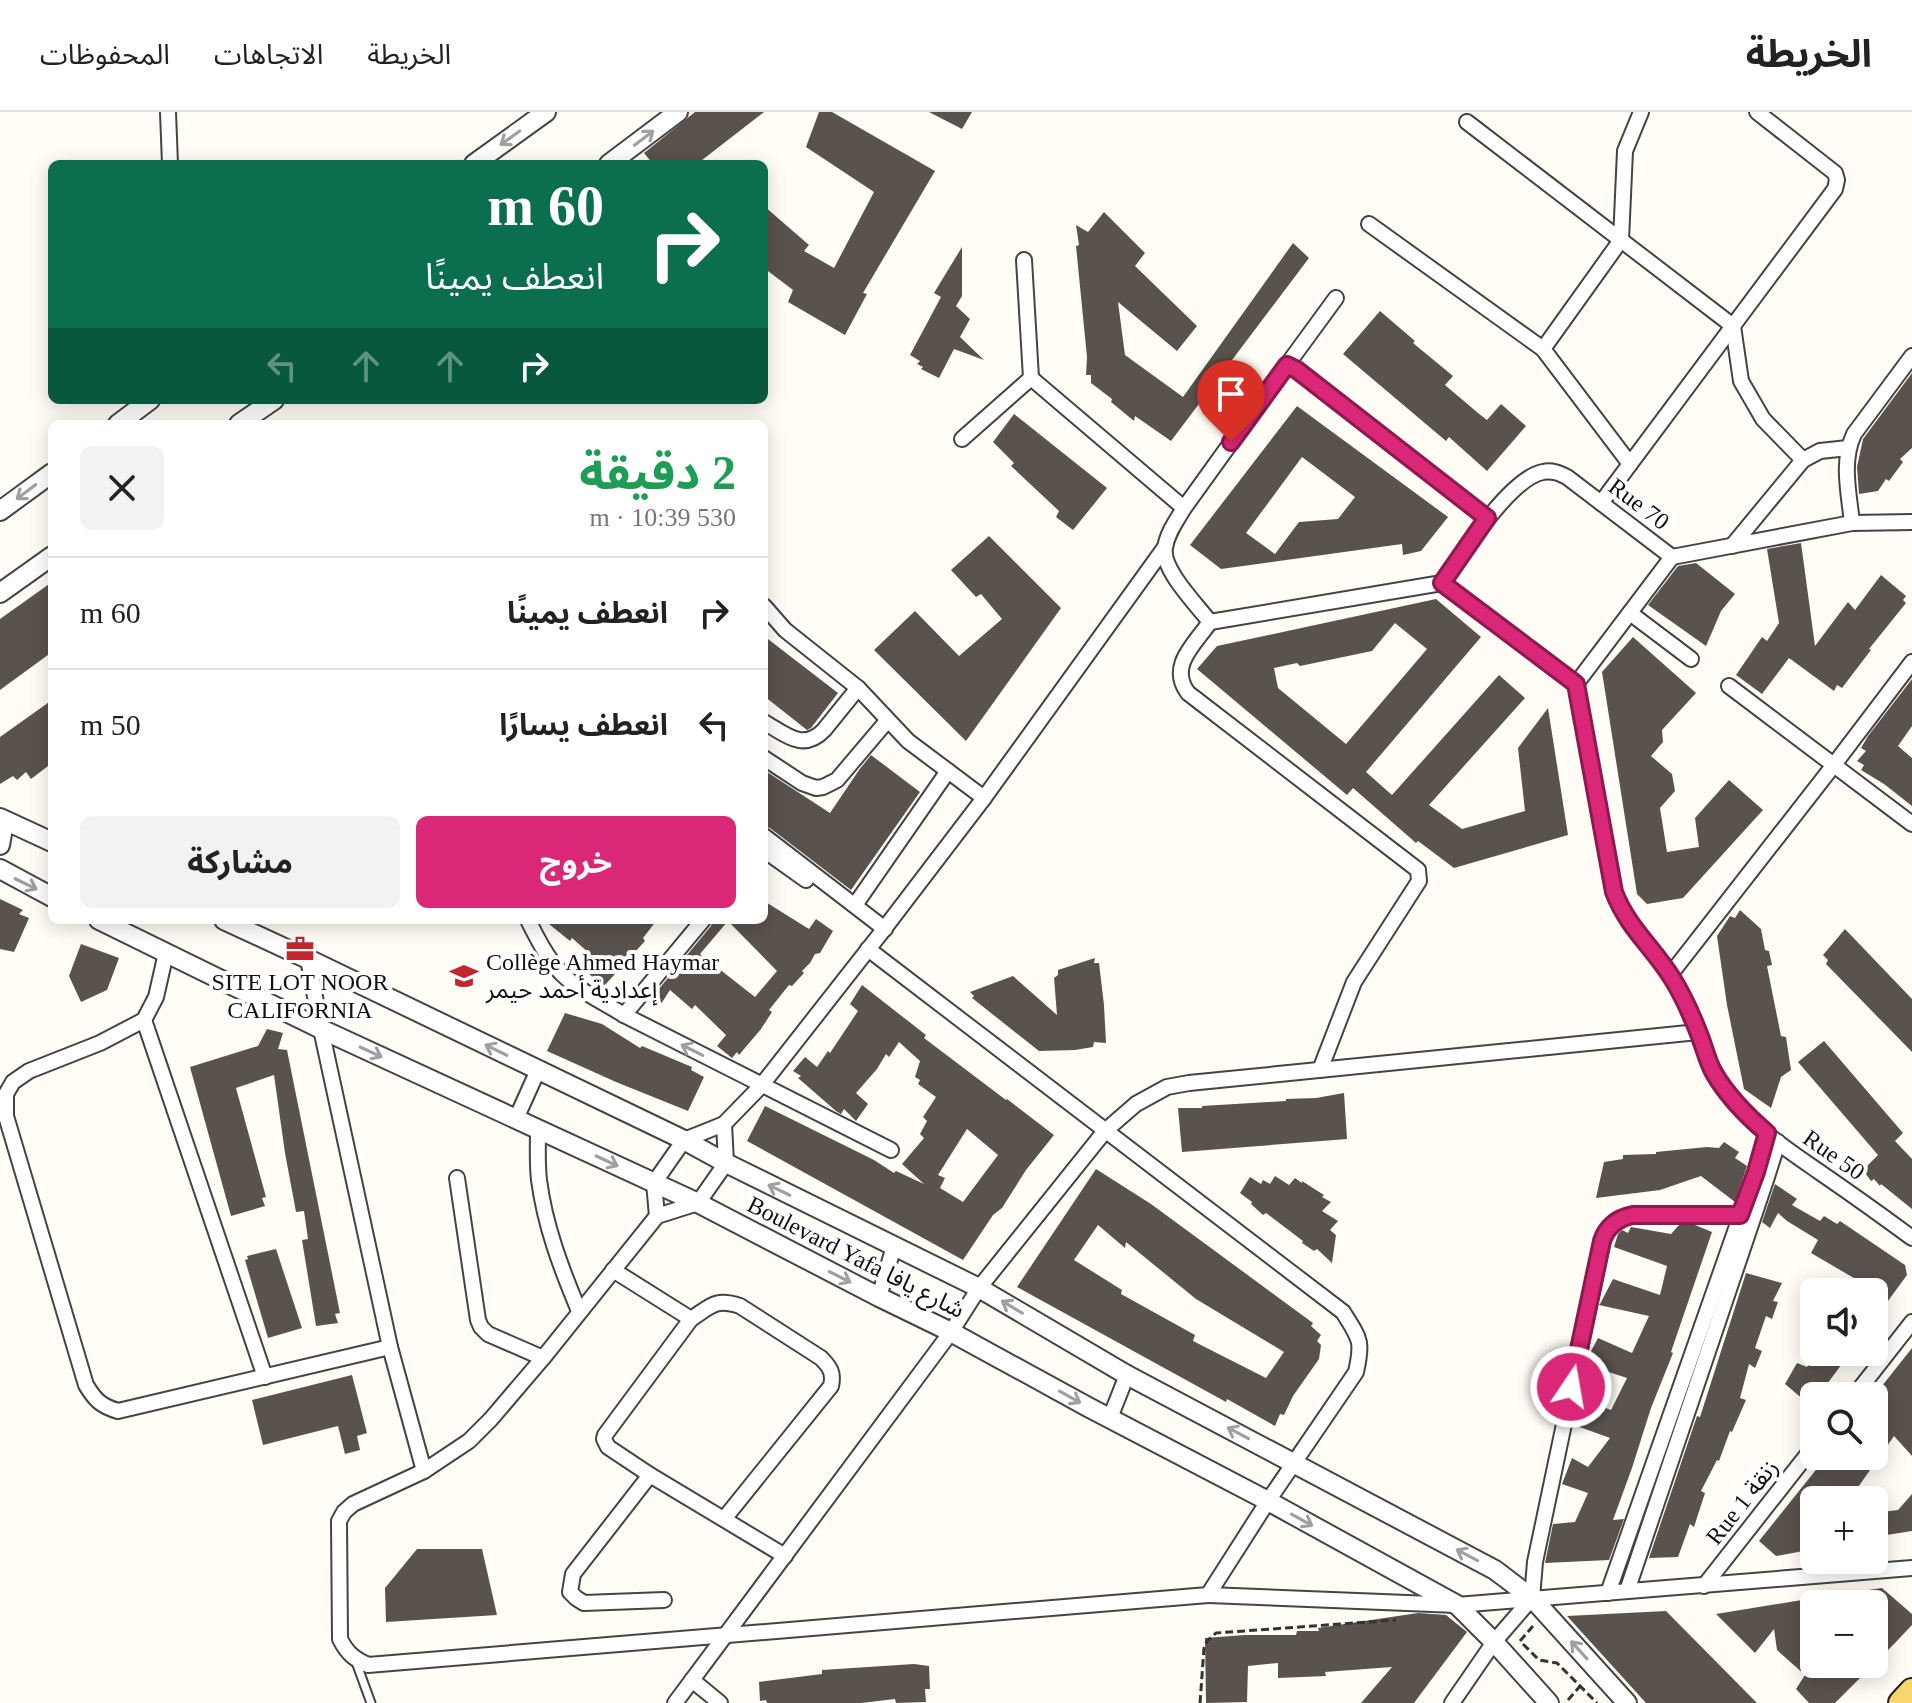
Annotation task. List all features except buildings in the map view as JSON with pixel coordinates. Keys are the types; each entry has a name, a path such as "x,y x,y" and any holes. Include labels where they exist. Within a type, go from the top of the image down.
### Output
{"main road":[{"path":"1901,1703 1912,1691"}],"street":[{"path":"168,112 170,160"},
{"path":"480,160 546,112"},
{"path":"614,160 678,112"},
{"path":"1543,349 1621,240 1625,151 1641,112"},
{"path":"1601,503 1835,189 1835,173 1828,166 1757,112"},
{"path":"1467,122 1733,326 1741,381 1763,419 1803,460"},
{"path":"1369,224 1543,349 1630,464"},
{"path":"1024,260 1031,378 1184,508"},
{"path":"657,1216 654,1183 684,1140 724,1124 761,1086 883,931 984,798 1165,547 1184,508 1336,298"},
{"path":"1852,523 1846,461 1848,448 1854,434 1912,356"},
{"path":"1287,365 1487,518"},
{"path":"962,439 1031,378"},
{"path":"123,420 145,404"},
{"path":"245,420 268,404"},
{"path":"1732,546 1803,460 1820,451 1848,448"},
{"name":"Rue 70","path":"1442,583 1487,518 1526,479 1547,471 1567,477 1672,557 1852,523 1912,522"},
{"path":"0,511 48,476"},
{"path":"1165,547 1170,569 1210,622"},
{"path":"1320,1070 1354,982 1419,881 1418,870 1188,693 1182,685 1179,671 1183,660 1210,622 1442,583 1576,684 1672,557"},
{"path":"0,593 48,559"},
{"path":"768,611 785,630 858,688 908,741 984,798"},
{"path":"1630,613 1691,659"},
{"path":"1670,975 1912,662"},
{"name":"Rue 50","path":"1576,684 1614,892 1633,929 1670,975 1686,1002 1713,1071 1743,1112 1772,1138 1912,1238"},
{"path":"1729,686 1912,824"},
{"path":"768,724 796,740 811,740 824,730 858,688"},
{"path":"768,761 802,783 823,787 837,780 887,721"},
{"path":"855,905 948,771"},
{"path":"0,820 48,840"},
{"path":"0,820 3,828 0,845"},
{"path":"768,839 855,905 883,931"},
{"path":"768,853 883,931"},
{"path":"0,869 48,895"},
{"name":"Boulevard Yafa شارع يافا","path":"107,924 321,1029 698,1203 951,1332 1268,1501 1457,1605 1549,1703"},
{"name":"Boulevard Yafa شارع يافا","path":"233,924 684,1140 979,1288 1127,1375 1495,1570 1532,1598 1627,1703"},
{"path":"530,924 561,972 582,990 761,1086 891,1150"},
{"path":"624,1015 700,924"},
{"path":"868,949 1343,1312 1358,1334 1361,1351 1356,1372 1208,1595"},
{"path":"166,953 156,997 144,1020 100,1043 29,1071 13,1082 6,1094 6,1116 86,1385 103,1407 118,1411 390,1347"},
{"path":"308,959 390,1347 424,1471"},
{"path":"144,1020 265,1377"},
{"path":"675,1703 951,1332 979,1288 1105,1131 1136,1104 1167,1087 1189,1083 1698,1032"},
{"path":"516,1119 538,1070"},
{"path":"724,1124 726,1163 698,1203 657,1216 491,1419 469,1441 424,1471 353,1504 344,1512 339,1521 340,1639 356,1660 368,1665 1208,1595 1457,1605 1912,1568"},
{"path":"538,1129 539,1176 548,1230 579,1311"},
{"path":"1608,1593 1740,1215 1772,1138"},
{"path":"1627,1591 1766,1180 1772,1138"},
{"path":"457,1178 481,1327 488,1334 543,1358"},
{"path":"1452,1703 1500,1649 1532,1598 1535,1562 1604,1234 1619,1219 1633,1215 1740,1215"},
{"path":"879,1297 894,1246"},
{"path":"613,1270 691,1319"},
{"path":"724,1519 831,1386 832,1380 831,1367 821,1358 740,1306 727,1302 715,1303 691,1319 604,1439 608,1447 650,1475 785,1556"},
{"path":"1865,1382 1912,1322"},
{"path":"1110,1418 1127,1375"},
{"name":"Rue 1 زنقة","path":"1704,1586 1800,1464"},
{"path":"650,1475 573,1574 570,1592 584,1603 664,1600"},
{"path":"692,1680 720,1703"}],"lane":[{"path":"356,1660 371,1703"}],"path":[{"path":"1500,1649 1520,1641 1546,1613"},
{"path":"1200,1703 1204,1648 1216,1633 1406,1620"},
{"path":"1520,1641 1539,1660 1557,1663 1597,1703"},
{"path":"1565,1703 1595,1668"}],"place":[{"name":"SITE LOT NOOR CALIFORNIA","path":"300,949"},
{"name":"Collège Ahmed Haymar إعدادية أحمد حيمر","path":"464,976"}],"route":[{"path":"1231,442 1287,365 1487,518 1442,583 1576,684 1614,892 1621,910 1670,975 1686,1002 1713,1071 1726,1092 1767,1133 1740,1215 1633,1215 1619,1219 1608,1228 1602,1241 1571,1387"}]}
